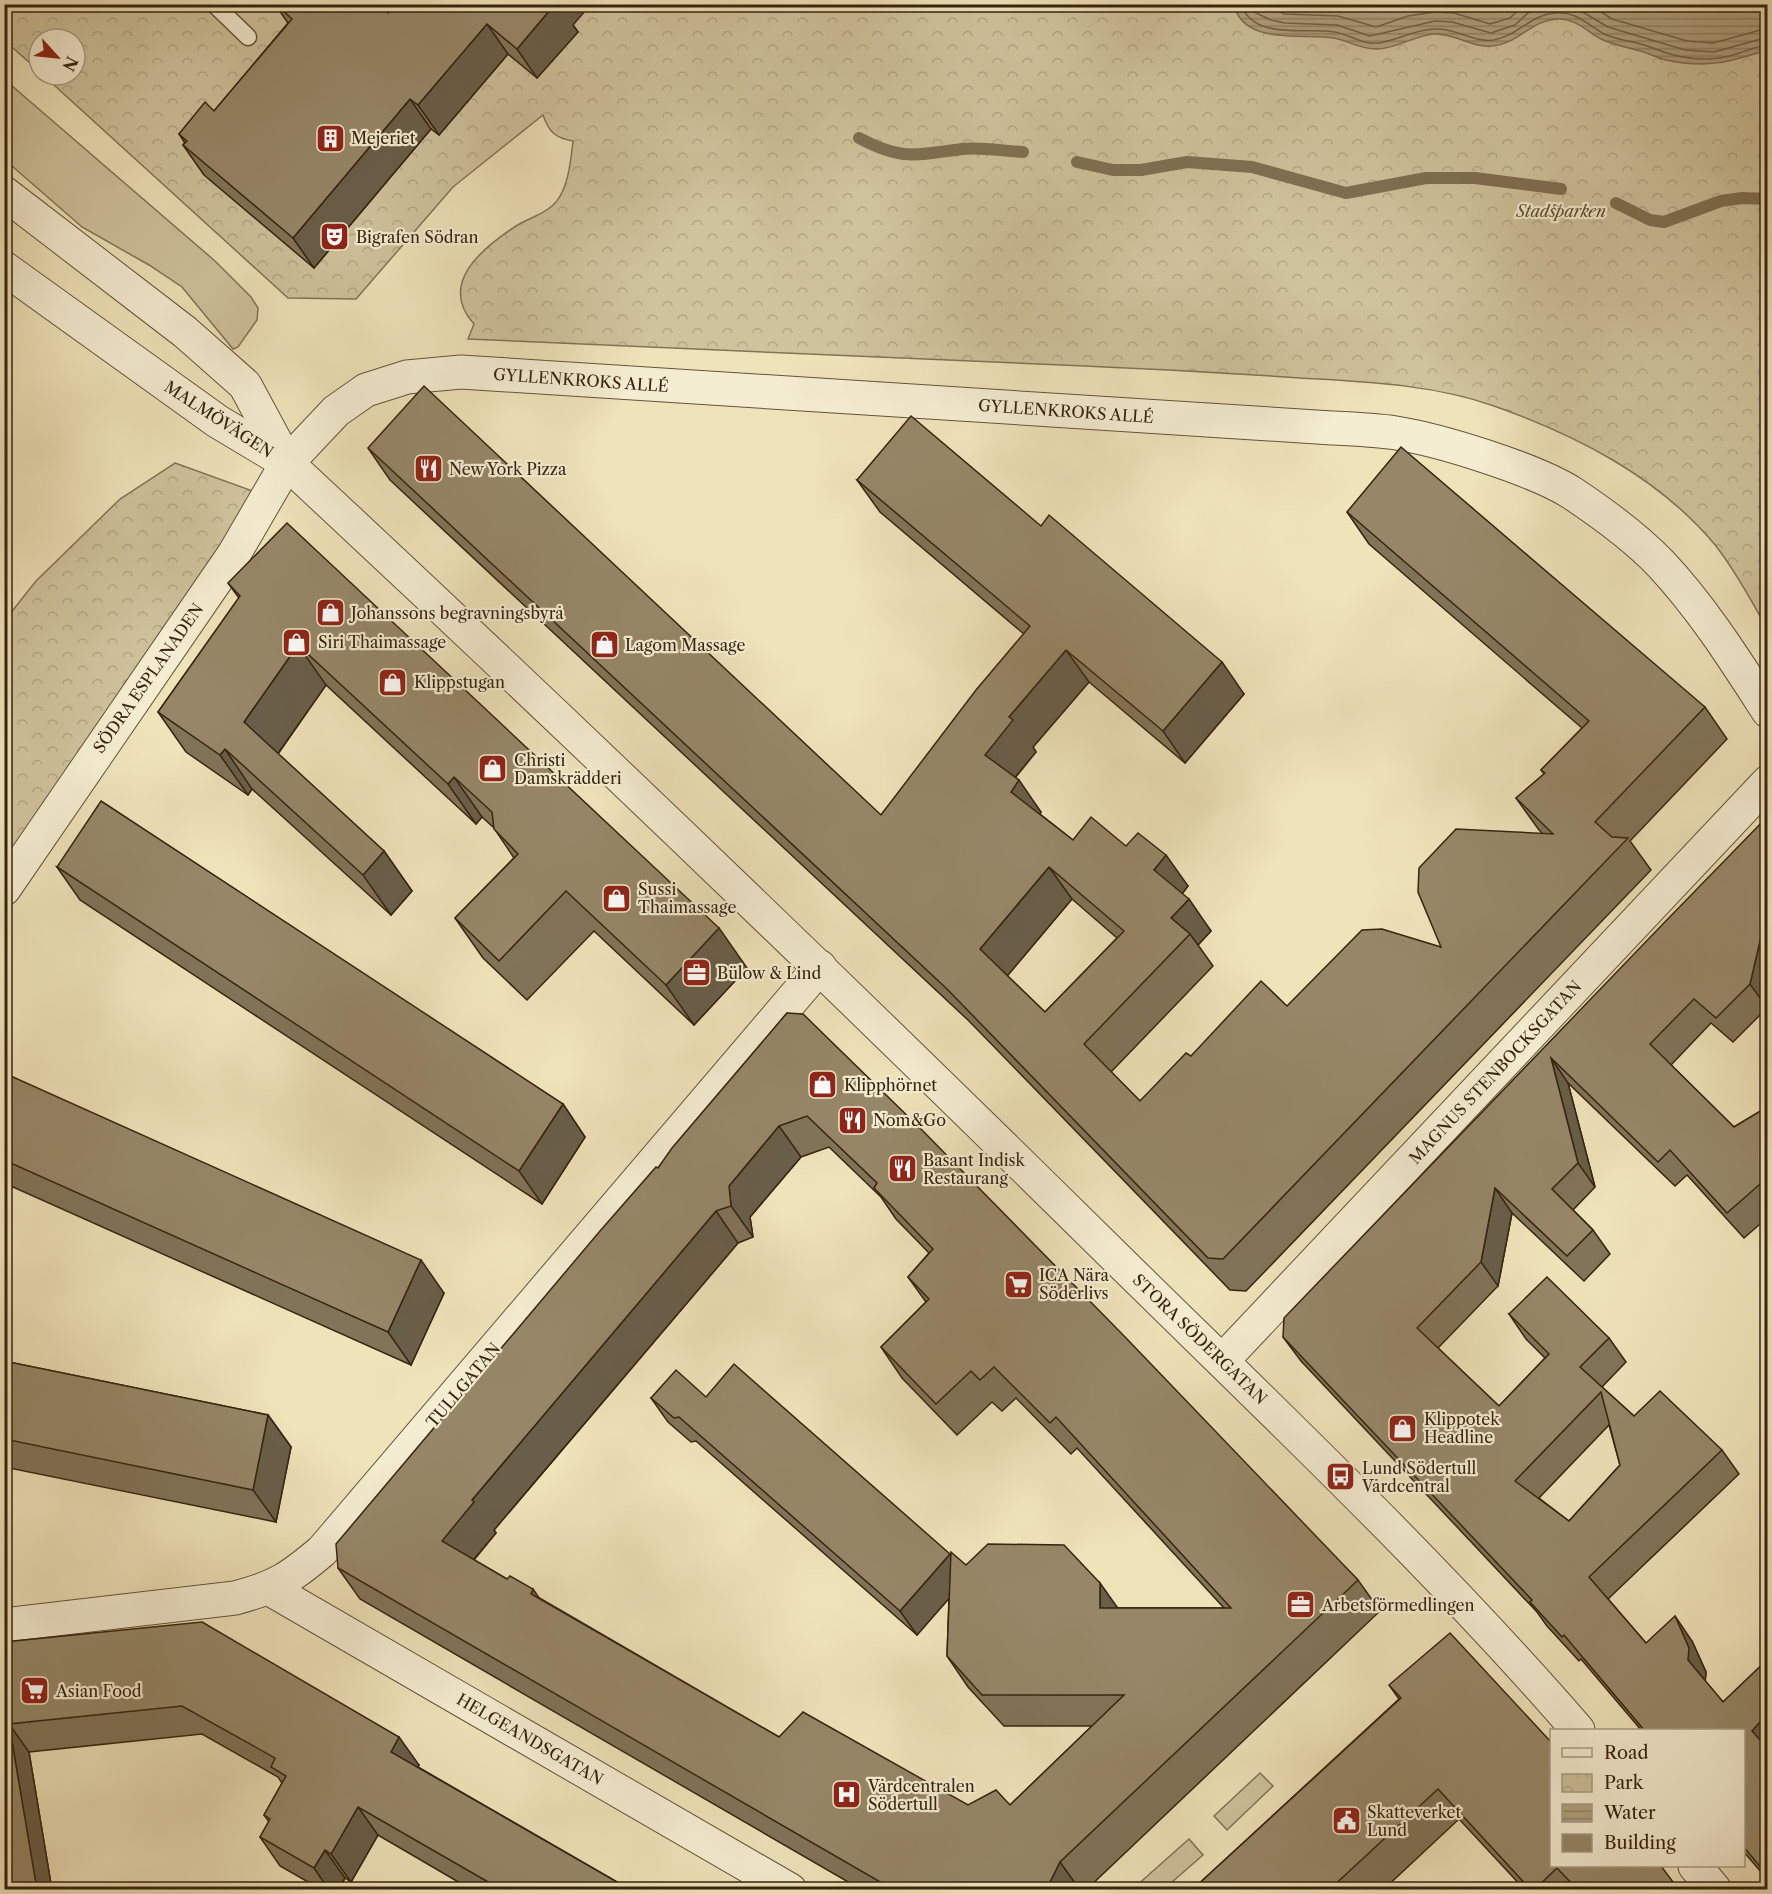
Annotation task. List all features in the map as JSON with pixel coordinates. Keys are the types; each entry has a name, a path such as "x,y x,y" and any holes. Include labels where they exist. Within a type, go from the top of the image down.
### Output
{"street":[{"name":"MALMÖVÄGEN","path":"4,193 185,332 245,385 287,463"},
{"name":"MALMÖVÄGEN","path":"4,268 217,421 287,463"},
{"name":"GYLLENKROKS ALLÉ","path":"287,463 336,411 366,390 407,377 461,372 1397,433 1495,461 1571,492 1660,563 1718,633 1767,711"},
{"name":"SÖDRA ESPLANADEN","path":"4,889 234,554 287,463"},
{"name":"STORA SÖDERGATAN","path":"287,463 820,967 1222,1361 1439,1576 1576,1729"},
{"name":"MAGNUS STENBOCKSGATAN","path":"1222,1361 1767,782"},
{"name":"TULLGATAN","path":"4,1625 235,1598 270,1589 298,1571 322,1551 820,967"},
{"name":"HELGEANDSGATAN","path":"270,1589 790,1890"},
{"path":"1696,1867 1715,1890"}],"lane":[{"path":"214,4 248,37"}],"green space":[{"name":"Stadsparken","path":"5,4 1767,5 1767,629 1750,597 1716,546 1669,499 1642,479 1614,461 1555,430 1494,406 1447,393 1374,383 1192,371 468,339 474,324 464,309 460,295 462,281 468,269 490,245 503,235 552,206 565,185 573,141 554,133 543,115 453,187 356,299 288,298 56,87 87,87 87,27 27,27 27,60 5,41"},
{"path":"4,79 215,261 251,297 258,308 257,320 238,347 233,349 182,287 149,265 82,227 5,160"},
{"path":"175,463 269,497 5,889 5,620 36,581 120,499"},
{"path":"1260,1773 1273,1786 1227,1830 1214,1816"},
{"path":"1189,1839 1203,1855 1164,1889 1137,1889 1135,1887"}],"water":[{"path":"1234,5 1767,5 1767,50 1718,63 1680,63 1610,43 1564,19 1540,23 1510,41 1492,46 1477,45 1442,34 1434,34 1392,47 1372,49 1334,38 1262,32 1250,27 1240,18"}],"building":[{"name":"Mejeriet","path":"276,4 378,4 388,13 395,4 555,4 517,49 487,24 418,105 410,99 293,238 183,145 187,141 179,134 205,102 214,111 292,19"},
{"path":"424,386 881,815 976,690 1030,626 857,480 911,416 1041,526 1049,515 1222,662 1163,731 1066,650 1009,717 1013,720 985,755 1019,780 1011,792 1073,840 1091,817 1126,846 1138,833 1166,855 1154,870 1189,899 1171,918 1190,934 1084,1044 1140,1101 1186,1053 1191,1056 1261,981 1287,1006 1362,930 1382,929 1441,947 1418,892 1419,868 1456,829 1553,834 1516,798 1545,773 1541,770 1589,721 1347,512 1401,447 1705,707 1595,822 1612,837 1628,838 1223,1259 1208,1258 947,989 368,448","holes":["1049,867 1124,931 1045,1012 980,949"]},
{"path":"287,523 719,928 666,985 566,891 499,961 455,918 518,854 494,829 492,812 454,777 448,784 298,645 244,722 384,851 363,875 225,749 220,755 158,712 240,596 228,583"},
{"path":"101,801 563,1104 519,1171 57,867"},
{"path":"1767,817 1767,911 1750,984 1716,1018 1694,999 1650,1044 1734,1127 1767,1107 1767,1178 1727,1213 1670,1150 1658,1162 1551,1058 1578,1163 1552,1189 1593,1230 1567,1256 1495,1188 1481,1262 1417,1328 1499,1406 1549,1354 1509,1314 1547,1277 1609,1338 1580,1367 1634,1416 1660,1391 1722,1450 1589,1577 1646,1643 1675,1616 1689,1648 1688,1660 1723,1702 1767,1660 1767,1714 1752,1731 1767,1748 1767,1875 1745,1848 1745,1729 1643,1729 1564,1635 1562,1637 1530,1602 1532,1600 1283,1337 1284,1318","holes":["1601,1392 1620,1465 1569,1521 1515,1481"]},
{"path":"787,1013 803,1014 922,1130 1127,1339 1358,1580 1060,1862 1046,1890 894,1890 338,1568 336,1544 600,1231 656,1167 658,1168 672,1148","holes":["807,1116 877,1183 874,1188 933,1249 908,1277 929,1299 881,1347 936,1404 971,1371 980,1380 994,1367 1050,1423 1056,1417 1231,1608 1100,1608 1100,1583 1064,1545 988,1544 966,1565 951,1552 947,1656 982,1695 1124,1695 1010,1805 996,1790 968,1805 803,1712 779,1737 531,1594 533,1589 510,1576 507,1579 442,1541 474,1502 472,1500 716,1211 731,1206 729,1186 779,1126"]},
{"path":"4,1073 421,1260 388,1332 4,1160"},
{"path":"4,1361 268,1415 253,1490 4,1439"},
{"path":"734,1364 950,1554 900,1611 679,1417 674,1418 651,1398 676,1370 706,1397"},
{"path":"202,1622 399,1737 391,1752 631,1890 502,1890 358,1807 331,1854 325,1850 314,1868 260,1837 270,1819 264,1815 286,1776 271,1767 275,1758 182,1706 9,1724 37,1890 4,1890 4,1642"},
{"path":"1450,1633 1550,1741 1550,1867 1662,1867 1679,1890 1578,1890 1557,1868 1534,1890 1531,1890 1438,1789 1329,1890 1192,1890 1401,1698 1389,1685"}],"waterway":[{"path":"859,138 887,150 909,154 970,149 1023,152"},
{"path":"1077,162 1113,170 1141,170 1187,162 1252,167 1346,193 1426,178 1475,178 1561,189"},
{"path":"1616,203 1650,220 1664,222 1721,201 1742,198 1768,199"}],"place":[{"name":"Mejeriet","path":"330,138"},
{"name":"Bigrafen Södran","path":"335,237"},
{"name":"New York Pizza","path":"428,469"},
{"name":"Johanssons begravningsbyrå","path":"330,613"},
{"name":"Siri Thaimassage","path":"297,642"},
{"name":"Lagom Massage","path":"604,645"},
{"name":"Klippstugan","path":"393,682"},
{"name":"Christi Damskrädderi","path":"493,769"},
{"name":"Sussi Thaimassage","path":"617,898"},
{"name":"Bülow & Lind","path":"696,973"},
{"name":"Klipphörnet","path":"823,1085"},
{"name":"Nom&Go","path":"852,1120"},
{"name":"Basant Indisk Restaurang","path":"902,1169"},
{"name":"ICA Nära Söderlivs","path":"1018,1284"},
{"name":"Klippotek Headline","path":"1403,1428"},
{"name":"Lund Södertull Vårdcentral","path":"1341,1477"},
{"name":"Arbetsförmedlingen","path":"1301,1605"},
{"name":"Asian Food","path":"35,1691"},
{"name":"Vårdcentralen Södertull","path":"847,1795"},
{"name":"Skatteverket Lund","path":"1346,1821"}]}
